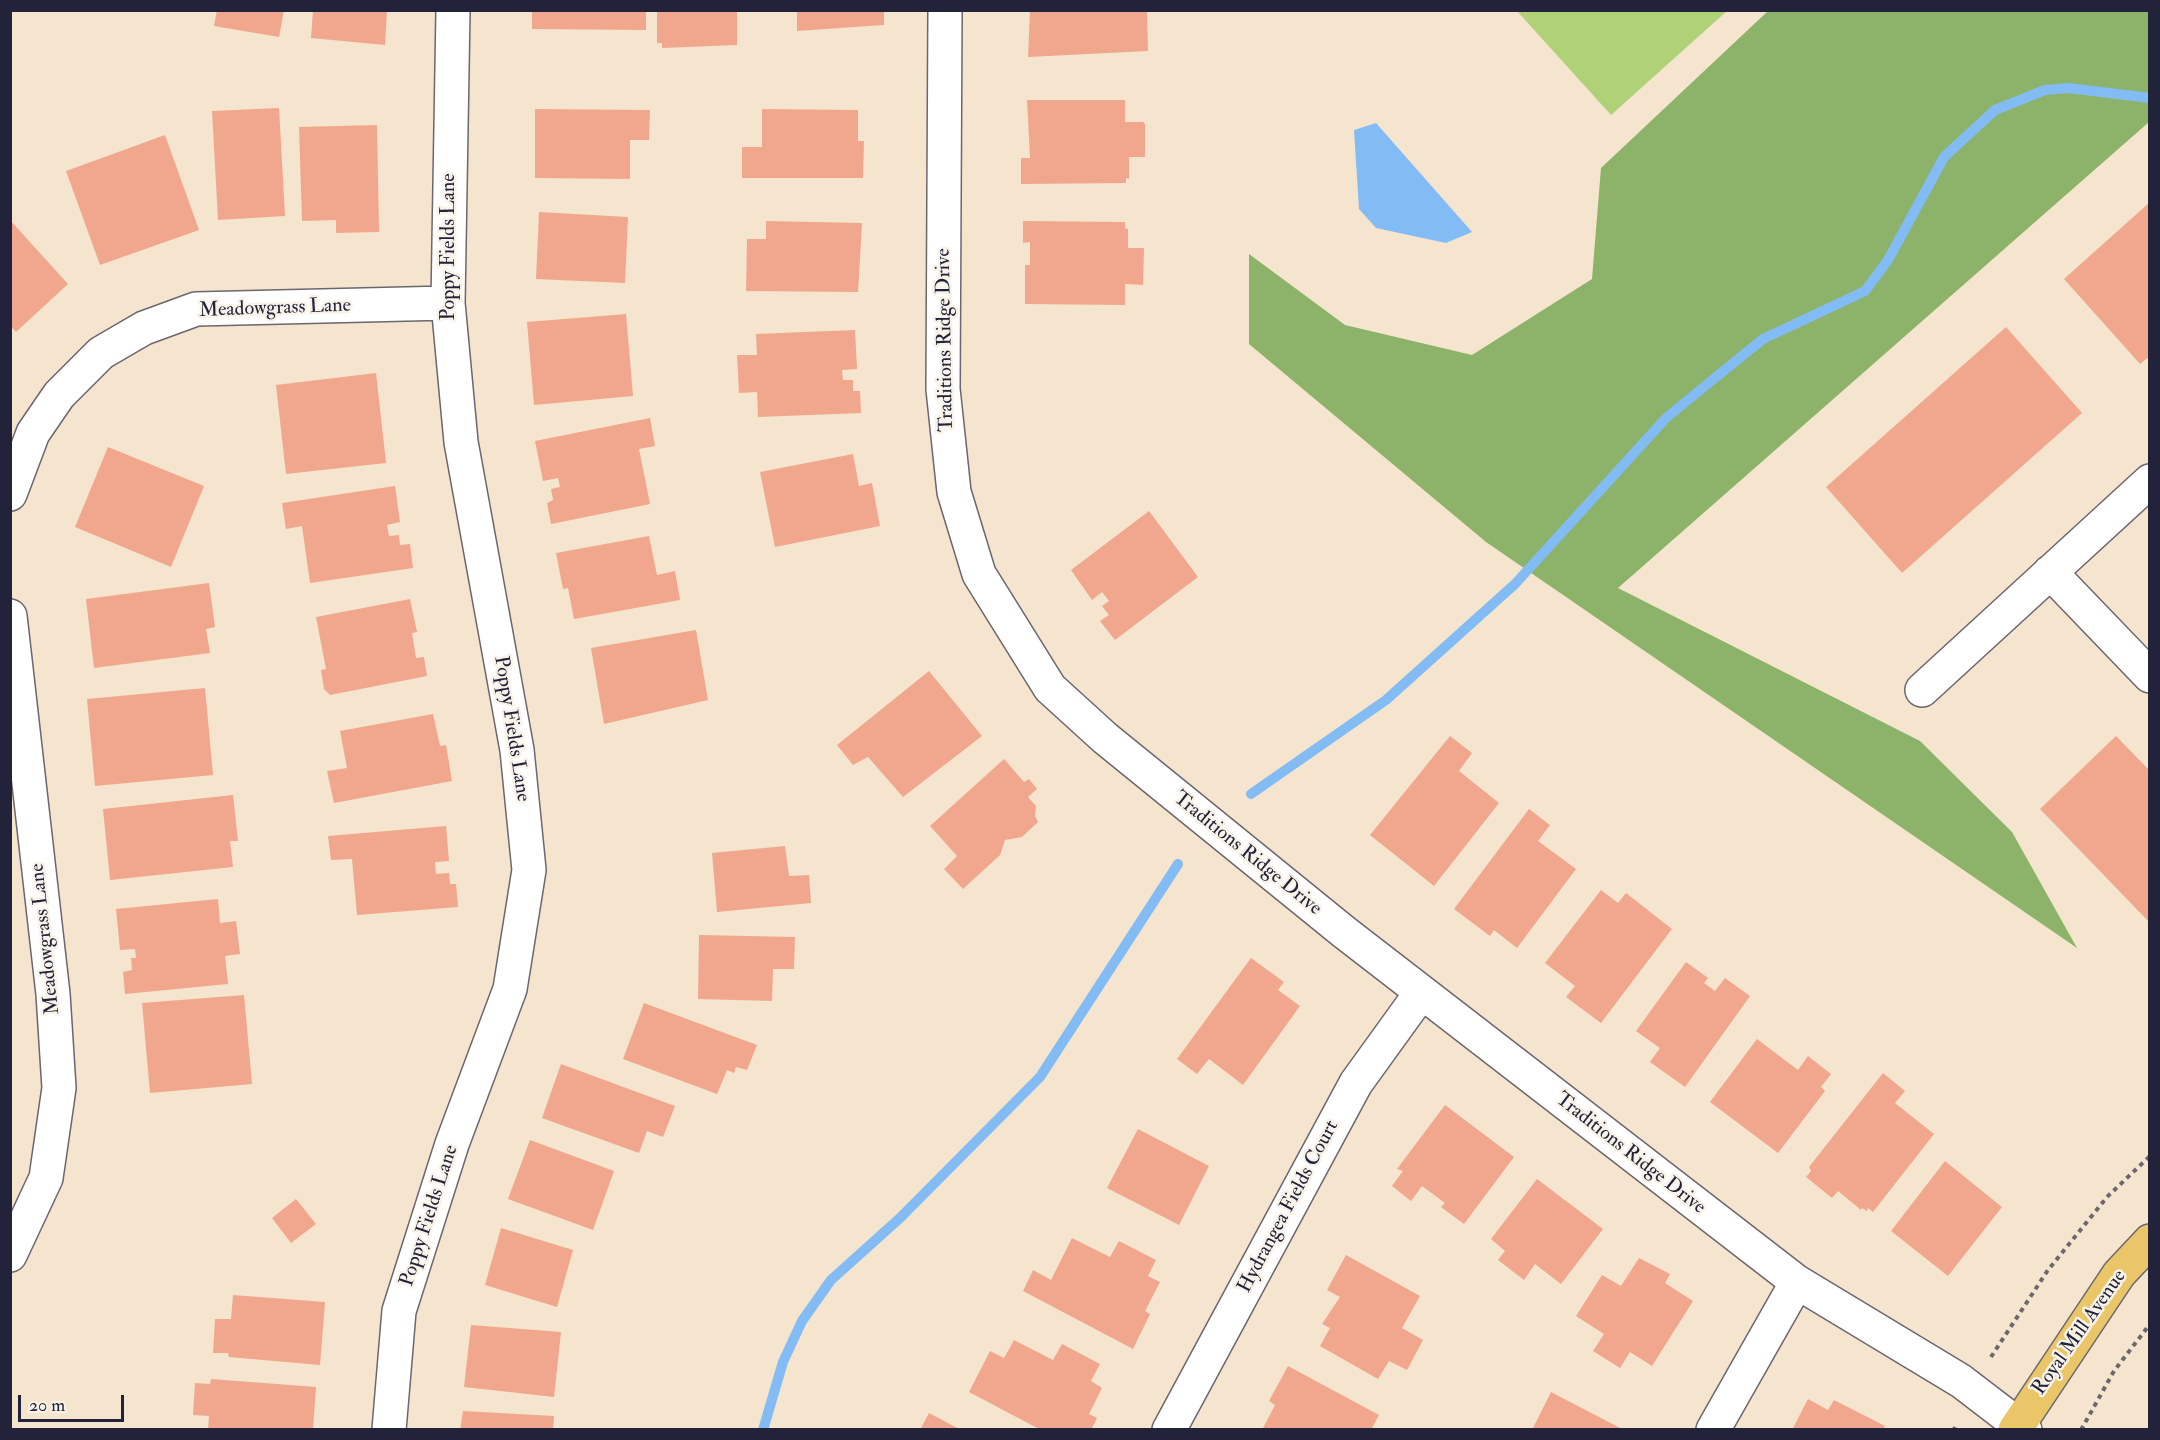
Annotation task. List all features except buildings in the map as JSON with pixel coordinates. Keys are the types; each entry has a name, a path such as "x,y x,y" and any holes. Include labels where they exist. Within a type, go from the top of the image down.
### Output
{"main road":[{"name":"Royal Mill Avenue","path":"2019,1428 2119,1274 2150,1241"}],"street":[{"name":"Poppy Fields Lane","path":"389,1430 399,1311 452,1144 510,989 529,870 517,750 462,442 448,303 453,10"},
{"name":"Traditions Ridge Drive","path":"945,10 943,389 954,492 979,574 1050,688 1105,738 1421,993 1797,1282 1960,1381 2019,1428"},
{"name":"Meadowgrass Lane","path":"10,494 33,433 59,395 101,353 144,328 196,309 448,303"},
{"path":"1922,690 2150,481"},
{"path":"2050,572 2150,676"},
{"name":"Meadowgrass Lane","path":"10,616 53,994 59,1088 46,1178 10,1255"},
{"name":"Hydrangea Fields Court","path":"1169,1430 1356,1083 1421,993"},
{"path":"1713,1430 1797,1282"}],"path":[{"path":"1991,1357 2055,1261 2107,1197 2150,1156"},
{"path":"2081,1430 2114,1371 2150,1324"}],"green space":[{"path":"1517,11 1727,11 1611,115"},
{"path":"1768,11 2149,11 2149,122 1618,588 1920,741 2012,832 2077,948 1486,542 1249,344 1249,254 1345,325 1472,355 1592,279 1601,168"}],"water":[{"path":"1376,123 1472,232 1446,243 1376,228 1359,209 1354,130"}],"waterway":[{"path":"1251,794 1386,700 1515,584 1666,418 1705,386 1763,339 1865,291 1888,260 1944,157 1995,110 2045,90 2068,88 2150,98"},
{"path":"763,1430 783,1362 802,1321 831,1280 900,1218 1040,1077 1178,864"}]}
